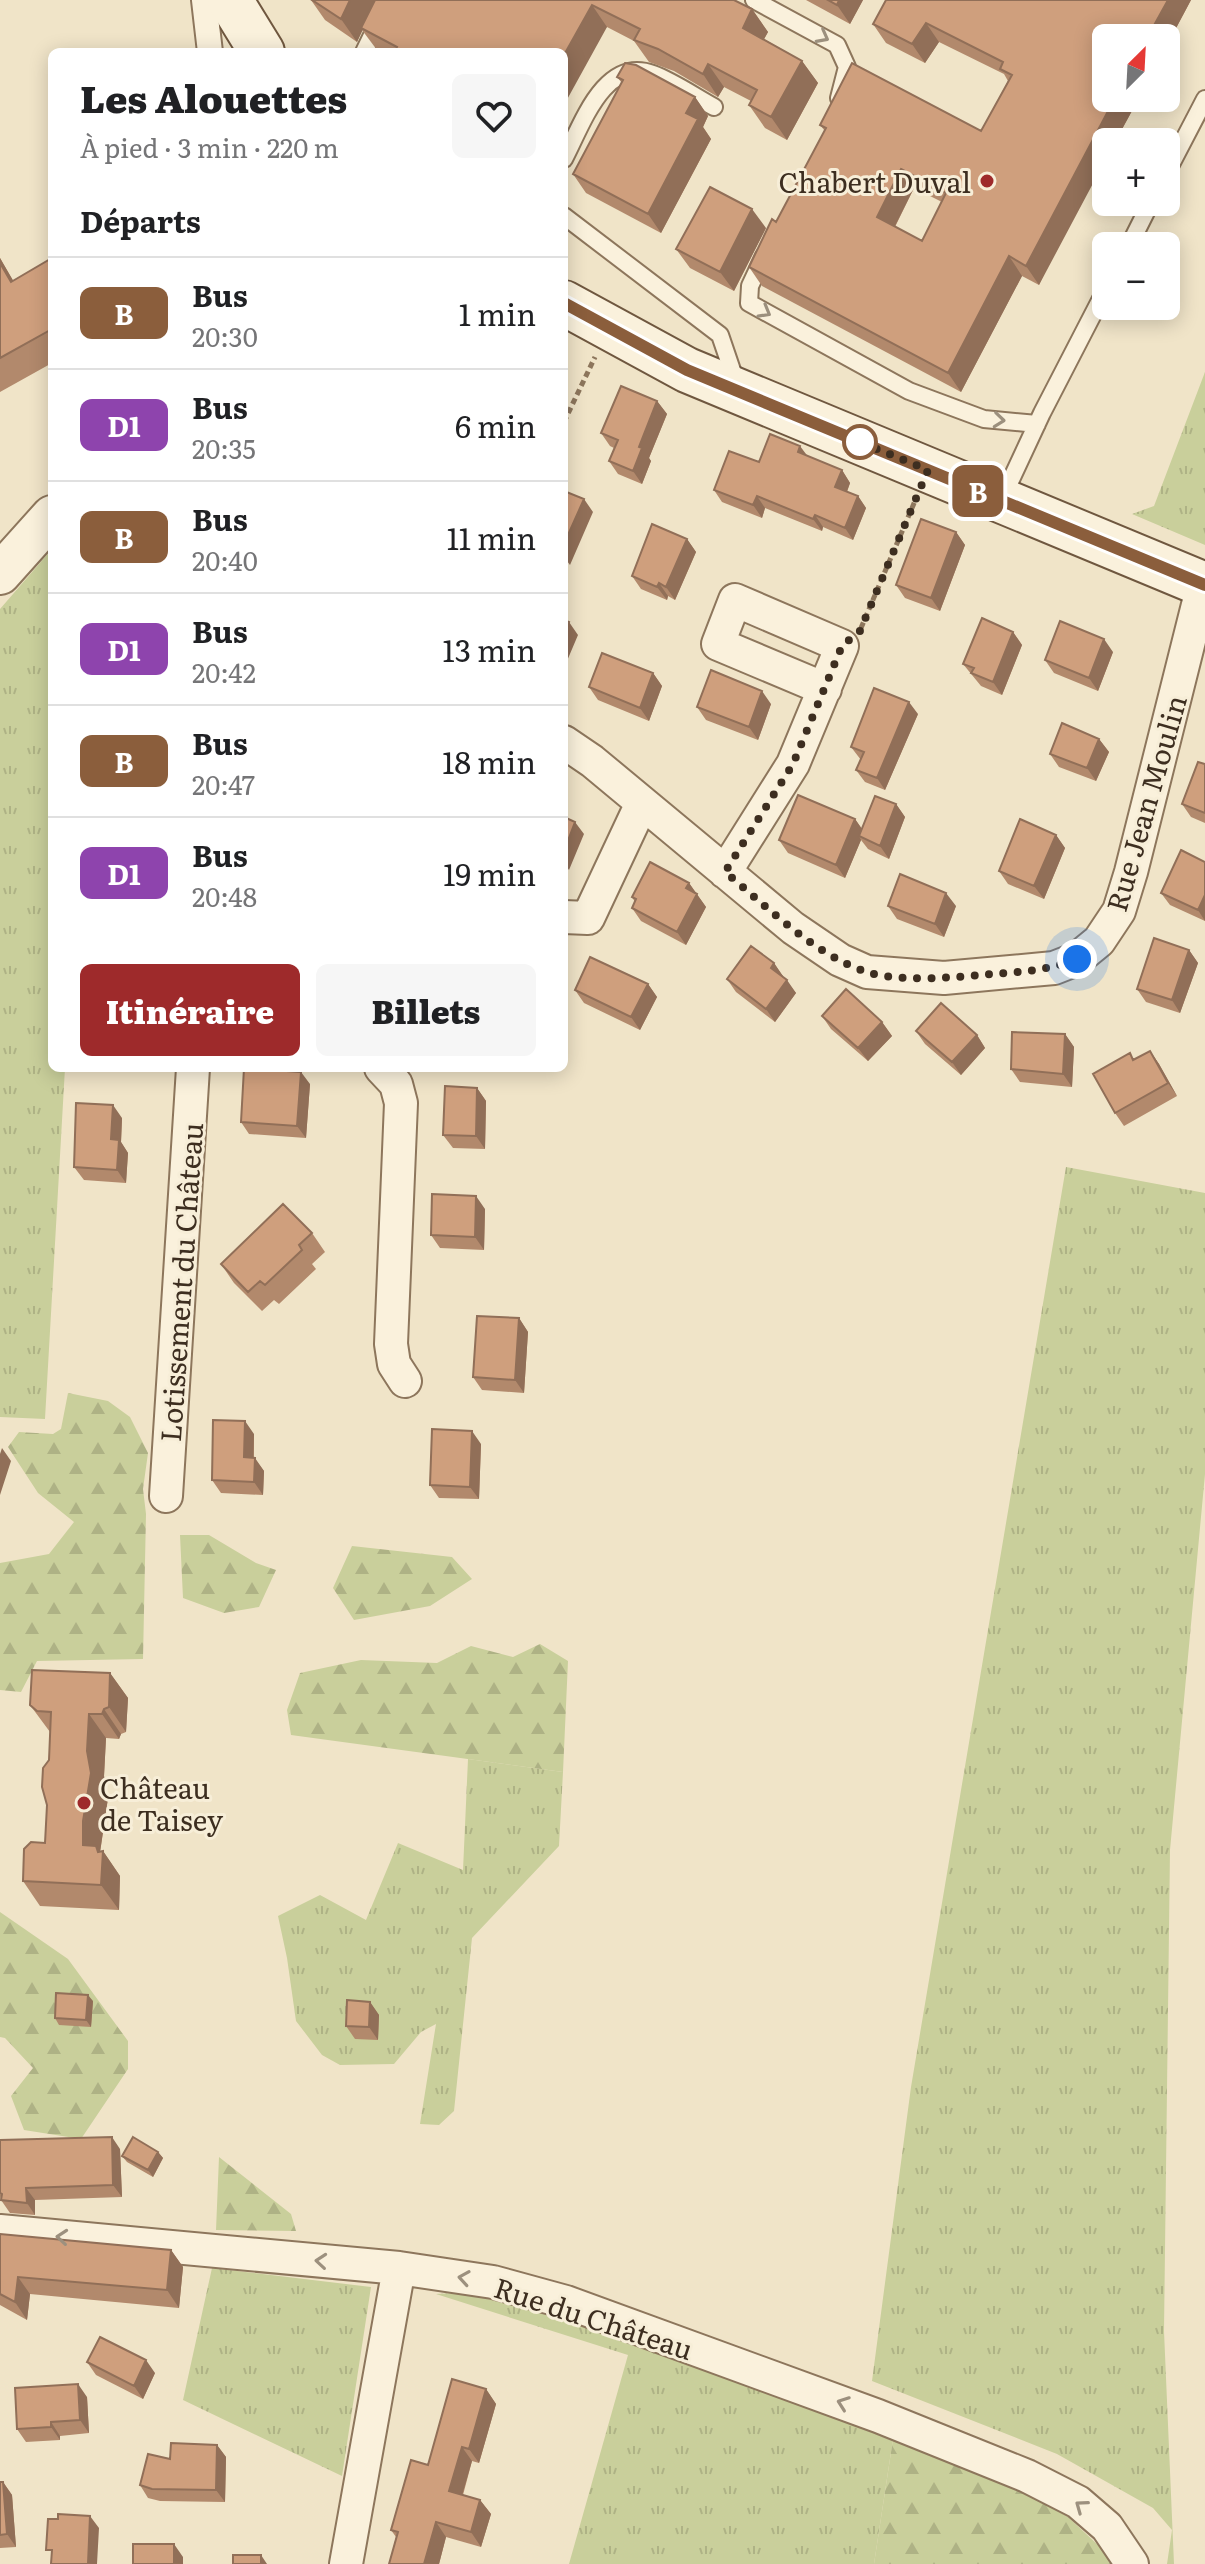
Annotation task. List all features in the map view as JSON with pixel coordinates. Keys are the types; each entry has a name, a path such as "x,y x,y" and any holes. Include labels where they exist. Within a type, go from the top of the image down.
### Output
{"main road":[{"path":"204,0 228,48"},
{"path":"230,0 260,48"},
{"path":"568,305 687,370"},
{"path":"582,338 687,370 1204,585"}],"street":[{"path":"204,0 210,48"},
{"path":"0,574 48,520"},
{"name":"Rue Jean Moulin","path":"568,745 793,928 840,960 867,972 944,978 1054,968 1077,959 1099,941 1119,911 1204,585"},
{"path":"725,872 793,764 825,689 842,646 735,600 718,644 825,689"},
{"path":"568,917 588,918 642,803"},
{"name":"Lotissement du Château","path":"166,1496 193,1072"},
{"path":"385,1072 396,1084 401,1103 391,1344 394,1364 405,1381"},
{"name":"Rue du Château","path":"0,2231 399,2268 493,2282 566,2302 878,2416 1027,2476 1078,2502 1107,2527 1132,2564"},
{"path":"346,2564 399,2268"}],"lane":[{"path":"366,48 389,0"},
{"path":"754,0 837,45 847,67 830,119"},
{"path":"568,152 599,94 614,76 628,70 652,74 714,107"},
{"path":"1180,147 1205,99"},
{"path":"568,219 720,335 739,391"},
{"path":"770,245 750,286 749,303 909,391 984,419 1037,424"},
{"path":"1002,500 1092,316"}],"path":[{"path":"568,403 582,338"},
{"path":"842,646 860,631 928,470"}],"green space":[{"path":"1205,372 1205,545 1132,514 1154,506"},
{"path":"48,554 48,1072 65,1072 45,1419 0,1417 0,609"},
{"path":"1066,1167 1205,1193 1205,1474 1170,1850 1164,2331 1174,2564 1167,2564 1172,2530 1153,2508 1057,2454 872,2381 911,2087"},
{"path":"68,1393 108,1401 130,1417 148,1453 143,1489 146,1514 143,1659 37,1661 21,1692 0,1690 0,1563 49,1554 74,1522 38,1493 8,1447 19,1432 53,1434 61,1429"},
{"path":"180,1535 209,1535 256,1563 276,1570 259,1607 224,1613 183,1598"},
{"path":"352,1546 452,1557 472,1579 430,1606 354,1620 333,1588"},
{"path":"540,1644 568,1661 563,1772 291,1735 287,1710 300,1673 361,1660 437,1663 471,1646 513,1657"},
{"path":"468,1759 563,1772 559,1846 472,1938 454,2111 439,2125 420,2124 436,2024 421,2032 394,2064 340,2065 322,2055 296,2021 278,1916 320,1895 366,1920 398,1843 463,1870"},
{"path":"0,1912 68,1959 128,2041 128,2069 81,2139 24,2130 11,2096 33,2068 5,2038 0,2037"},
{"path":"219,2157 291,2214 296,2231 216,2230"},
{"path":"212,2268 371,2287 342,2476 183,2400"},
{"path":"473,2292 547,2312 893,2439 874,2564 569,2564 628,2355 436,2294"},
{"path":"893,2439 1011,2485 1068,2517 1113,2559 1114,2564 874,2564"}],"building":[{"path":"312,0 350,0 341,19"},
{"path":"375,0 734,0 752,9 743,28 802,61 771,117 749,105 757,90 708,64 703,74 658,49 634,40 640,29 592,5 568,48 396,48 361,28"},
{"name":"Chabert Duval","path":"886,0 1168,0 1155,24 1092,24 1092,112 1108,112 1099,128 1092,128 1092,141 1026,266 1009,256 948,373 749,267 772,219 776,222 826,128 820,125 852,63 981,131 1012,75 1000,69 1003,62 926,23 912,44 873,24","holes":["901,169 946,193 922,241 877,217"]},
{"path":"625,63 636,65 695,97 686,113 698,119 648,214 573,174 623,80 617,77"},
{"path":"710,187 752,209 720,272 676,249"},
{"path":"48,260 48,331 0,358 0,263 11,282"},
{"path":"621,386 657,401 633,471 609,461 618,440 601,433"},
{"path":"770,434 800,446 798,452 842,470 835,487 858,496 845,528 815,515 813,519 757,496 753,505 714,490 729,451 759,462"},
{"path":"568,493 584,499 568,535"},
{"path":"921,519 956,532 931,598 896,585"},
{"path":"652,524 687,539 666,587 659,583 657,587 632,576"},
{"path":"982,618 1013,632 993,682 971,673 974,668 963,664"},
{"path":"1060,621 1104,639 1089,678 1045,660"},
{"path":"602,653 653,673 640,708 589,687"},
{"path":"711,670 762,691 749,727 697,707"},
{"path":"874,688 909,702 877,778 856,770 864,752 851,747"},
{"path":"1062,723 1099,739 1087,768 1050,754"},
{"path":"1198,762 1205,764 1205,813 1182,804"},
{"path":"798,795 855,819 836,865 779,840"},
{"path":"875,796 896,804 880,846 859,836"},
{"path":"568,819 575,822 568,840"},
{"path":"1020,819 1056,835 1034,886 999,871"},
{"path":"1181,850 1205,862 1205,895 1198,910 1161,893"},
{"path":"650,862 689,883 686,888 697,894 677,932 632,908 636,899 632,897"},
{"path":"900,874 946,893 935,924 888,906"},
{"path":"1154,938 1189,950 1172,1000 1137,989"},
{"path":"751,946 774,963 771,968 787,980 766,1009 727,979"},
{"path":"590,957 648,984 631,1017 575,990"},
{"path":"846,989 882,1022 858,1048 822,1016"},
{"path":"941,1003 977,1035 952,1062 916,1031"},
{"path":"1012,1032 1065,1034 1063,1074 1011,1069"},
{"path":"1150,1051 1168,1083 1115,1113 1093,1074 1130,1053 1133,1060"},
{"path":"244,1072 301,1072 297,1126 241,1122"},
{"path":"445,1086 477,1088 476,1136 443,1135"},
{"path":"76,1103 113,1105 111,1139 119,1140 117,1170 74,1167"},
{"path":"432,1194 476,1196 475,1237 431,1235"},
{"path":"283,1204 312,1233 299,1245 302,1250 265,1285 260,1281 248,1292 221,1264"},
{"path":"477,1316 519,1318 515,1380 473,1377"},
{"path":"213,1420 245,1421 244,1457 255,1458 254,1482 212,1480"},
{"path":"432,1429 472,1431 470,1487 430,1485"},
{"path":"32,1670 110,1673 109,1707 102,1714 89,1714 87,1751 91,1773 83,1821 83,1845 96,1846 98,1852 103,1851 101,1885 23,1881 24,1849 31,1842 45,1843 47,1805 42,1787 43,1768 49,1760 51,1712 37,1711 30,1705"},
{"path":"56,1993 88,1995 86,2020 55,2018"},
{"path":"347,2000 370,2002 369,2027 346,2026"},
{"path":"112,2137 113,2185 26,2188 27,2203 1,2200 0,2140"},
{"path":"133,2137 158,2152 148,2170 122,2156"},
{"path":"0,2234 171,2250 167,2290 18,2277 15,2302 0,2294"},
{"path":"100,2337 146,2360 134,2386 87,2362"},
{"path":"452,2379 486,2389 469,2449 462,2447 449,2491 480,2500 471,2532 436,2522 424,2564 389,2564 398,2532 391,2530 411,2460 428,2465"},
{"path":"78,2384 80,2420 51,2422 51,2427 17,2429 15,2388"},
{"path":"171,2443 217,2445 216,2490 152,2489 140,2485 148,2454 170,2459"},
{"path":"0,2482 3,2482 7,2534 0,2535"},
{"path":"58,2514 90,2516 88,2564 51,2564 52,2550 46,2550 48,2519 58,2519"},
{"path":"133,2544 174,2544 174,2564 133,2564"},
{"path":"233,2555 261,2555 261,2564 233,2564"}],"bus line":[{"name":"B","path":"568,305 687,370 1205,585"}],"place":[{"name":"Chabert Duval","path":"987,181"},
{"name":"Château de Taisey","path":"84,1803"}],"route":[{"path":"860,442 855,440 928,470 860,631 842,646 793,764 725,872 793,928 840,960 867,972 944,978 1054,968 1077,959"}]}
